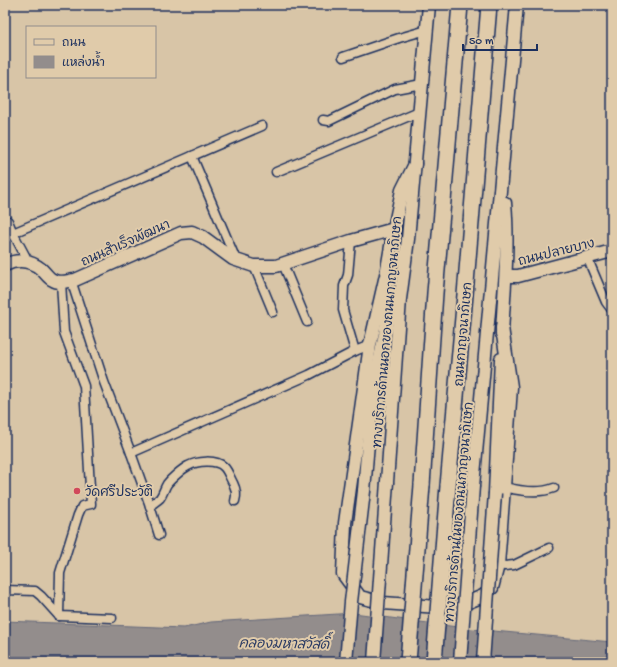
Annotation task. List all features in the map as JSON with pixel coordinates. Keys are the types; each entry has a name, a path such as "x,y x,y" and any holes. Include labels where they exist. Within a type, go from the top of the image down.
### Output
{"highway":[{"path":"408,662 436,285 460,5"},
{"name":"ถนนกาญจนาภิเษก","path":"434,662 489,5"}],"main road":[{"name":"ทางบริการด้านนอกของถนนกาญจนาภิเษก","path":"374,662 400,299 408,239 429,5"},
{"name":"ทางบริการด้านในของถนนกาญจนาภิเษก","path":"460,662 473,486 517,5"},
{"path":"415,164 402,190 386,275 370,344 345,523 343,574 360,597 384,603 452,608 483,596 492,588 498,565 499,411 502,328 506,276 507,222 502,176"},
{"name":"ถนนสำเร็จพัฒนา","path":"66,281 82,277 181,233 192,232 203,237 233,259 254,266 276,266 351,241 394,229"},
{"name":"ถนนปลายบาง","path":"506,276 518,276 612,251"},
{"path":"5,265 10,262 28,261 40,268 52,280 66,281"},
{"path":"346,662 369,431 377,372 388,314 386,275"},
{"path":"487,329 504,295"},
{"path":"483,662 499,490"}],"street":[{"path":"343,57 427,30"},
{"path":"323,120 329,121 395,89 422,84"},
{"path":"276,172 420,112"},
{"path":"14,233 262,126"},
{"path":"192,156 234,255 233,259"},
{"path":"8,221 28,261"},
{"path":"351,241 348,275 344,286 343,310 355,351"},
{"path":"587,258 606,302 612,310"},
{"path":"283,264 307,322"},
{"path":"254,266 273,312"},
{"path":"66,281 131,453 159,535"},
{"path":"59,616 60,573 78,514 82,506 91,504 84,386 64,332 66,281"},
{"path":"131,453 309,375 370,344"},
{"path":"150,506 160,498 167,484 183,469 194,463 202,462 215,462 223,466 235,488 237,497 235,501"},
{"path":"499,490 512,489 546,491 554,488"},
{"path":"498,565 514,565 550,548"},
{"path":"5,590 35,591 59,616 112,618"}],"water":[{"name":"คลองมหาสวัสดิ์","path":"354,613 472,629 612,642 612,662 5,662 5,621 184,628 211,622"}],"place":[{"name":"วัดศรีประวัติ","path":"77,491"}]}
